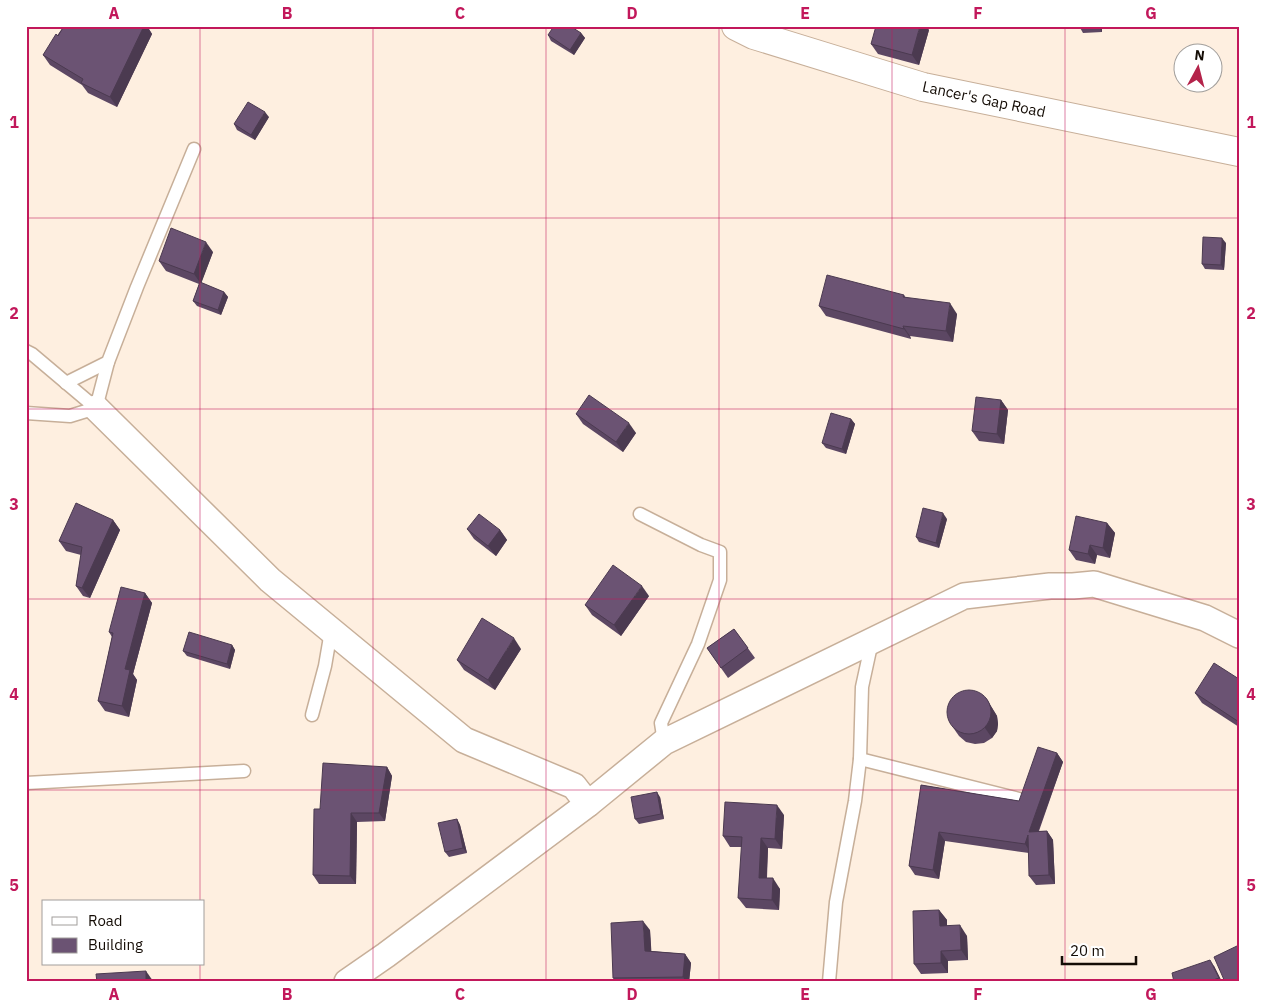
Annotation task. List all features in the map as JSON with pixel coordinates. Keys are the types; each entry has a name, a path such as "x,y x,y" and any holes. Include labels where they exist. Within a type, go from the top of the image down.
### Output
{"main road":[{"name":"Lancer's Gap Road","path":"736,26 754,34 923,87 1239,152"}],"street":[{"path":"96,408 270,580 464,740 574,786 588,804"},
{"path":"347,982 588,804 664,742 964,596 1050,586 1094,584 1205,618 1239,635"}],"lane":[{"path":"96,408 108,362 194,149"},
{"path":"26,351 96,408"},
{"path":"66,383 108,362"},
{"path":"26,413 70,416 96,408"},
{"path":"640,514 720,552 720,580 698,644 662,723 664,742"},
{"path":"312,715 325,666 331,631"},
{"path":"829,982 836,902 855,801 860,759 862,687 872,641"},
{"path":"860,759 1019,799"},
{"path":"26,783 244,771"}],"building":[{"path":"64,26 144,26 110,97 81,83 83,79 43,55 56,34 58,36"},
{"path":"554,26 570,26 581,33 570,50 548,35"},
{"path":"876,26 920,26 912,55 871,44"},
{"path":"248,102 265,112 251,135 234,124"},
{"path":"171,228 206,242 194,274 159,261"},
{"path":"1203,237 1222,238 1221,265 1202,264"},
{"path":"827,275 904,295 903,297 950,303 946,331 903,326 904,329 819,306"},
{"path":"200,282 224,292 218,310 193,301"},
{"path":"589,395 629,423 616,442 576,414"},
{"path":"976,397 1001,400 997,434 972,431"},
{"path":"831,413 851,419 842,449 822,443"},
{"path":"76,503 113,520 82,588 76,586 82,547 59,541"},
{"path":"923,508 943,513 936,543 916,537"},
{"path":"479,514 500,530 488,546 467,529"},
{"path":"1076,516 1107,523 1103,548 1090,545 1088,554 1069,550"},
{"path":"613,565 642,586 614,625 585,605"},
{"path":"121,587 145,593 125,669 130,670 122,706 98,701 113,633 109,632"},
{"path":"482,618 514,638 488,680 457,660"},
{"path":"734,629 748,648 721,668 707,648"},
{"path":"189,632 232,645 227,664 183,651"},
{"path":"1214,663 1239,679 1239,722 1195,693"},
{"path":"969,690 981,694 987,700 991,712 987,724 981,730 969,734 957,730 951,724 947,712 951,700 957,694"},
{"path":"1038,747 1057,753 1029,832 1047,831 1049,875 1029,876 1028,835 1025,844 939,832 933,870 909,866 921,785 1019,801"},
{"path":"323,763 387,767 379,813 351,813 350,876 313,875 314,809 320,809"},
{"path":"657,792 661,814 635,819 631,797"},
{"path":"725,802 777,805 775,839 761,838 759,878 773,878 772,900 738,898 742,837 723,836"},
{"path":"457,819 463,848 445,852 438,823"},
{"path":"939,910 940,926 960,925 961,950 941,951 941,963 914,964 913,911"},
{"path":"643,921 645,951 685,954 683,977 613,978 611,923"},
{"path":"1239,945 1239,982 1225,982 1214,957"},
{"path":"1210,960 1219,978 1207,982 1174,982 1172,973"},
{"path":"146,971 146,982 97,982 96,974"}]}
